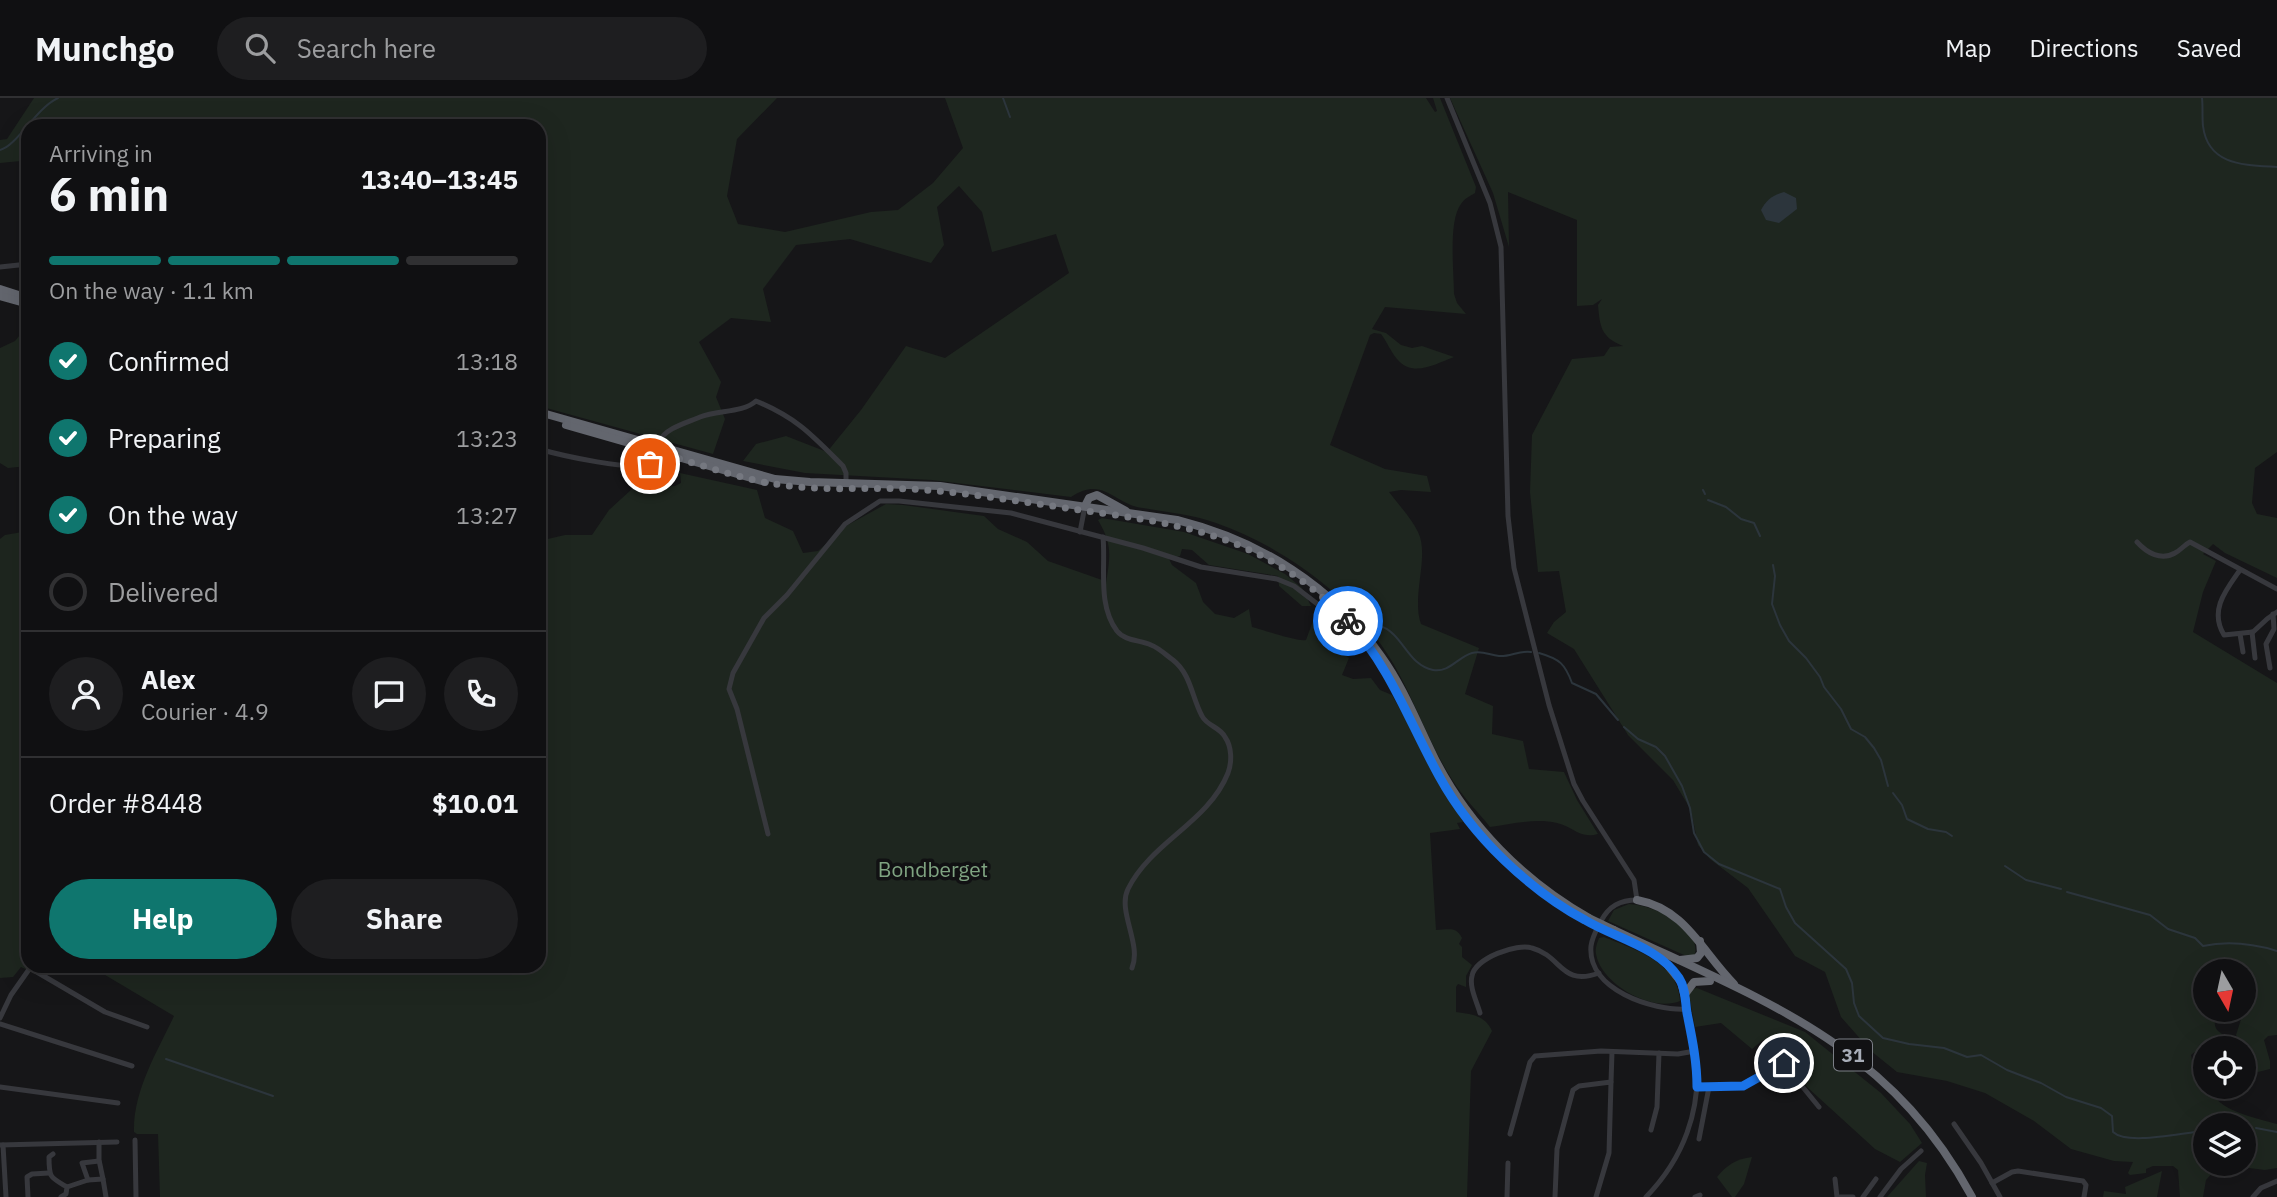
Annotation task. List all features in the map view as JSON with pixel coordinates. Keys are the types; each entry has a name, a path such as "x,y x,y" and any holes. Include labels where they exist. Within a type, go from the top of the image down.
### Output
{"highway":[{"path":"0,289 21,296"},
{"path":"0,296 21,302"},
{"name":"31","path":"546,416 755,480 790,486 939,491 1128,513 1177,520 1238,539 1283,563 1330,598 1363,632 1389,668 1443,774 1472,818 1501,851 1553,895 1588,920"},
{"name":"31","path":"657,449 775,479 940,486 1187,527 1249,549 1279,565 1309,586 1359,634 1386,671 1441,779 1471,822 1517,872 1551,899 1588,920 1795,1022 1862,1068 1926,1135 1970,1197"},
{"path":"1085,509 1088,498 1097,495 1128,513"},
{"path":"1637,900 1672,913 1700,941 1720,970 1738,989"},
{"name":"31","path":"1612,932 1787,1012 1821,1032 1875,1073 1927,1129 1954,1166 1970,1197"},
{"path":"1677,960 1697,958 1701,949 1700,941"},
{"path":"1662,958 1678,978 1686,1001"},
{"path":"1686,1001 1694,982 1710,981"}],"street":[{"path":"1447,98 1490,204 1501,247 1508,516 1519,589 1549,705 1570,772 1583,801 1634,880 1637,900 1622,902 1609,909 1593,937 1591,951 1599,973 1623,994 1643,1004 1686,1001 1695,1051 1697,1087 1692,1120 1683,1144 1661,1180 1646,1197"},
{"path":"0,267 21,265"},
{"path":"546,450 625,466 650,464 663,435 668,431 714,412 743,409 756,401 805,427 843,466 846,483"},
{"path":"768,834 737,709 729,689 733,673 764,618 787,595 845,524 880,501 900,500 1002,511 1103,537 1201,567 1286,581 1320,606 1352,636 1359,634"},
{"path":"1080,532 1085,509"},
{"path":"1103,537 1102,571 1105,597 1115,628 1122,635 1152,645 1177,663 1187,679 1203,719 1220,730 1227,739 1231,757 1228,773 1213,800 1147,864 1127,890 1126,906 1135,958 1132,968"},
{"path":"2137,541 2148,552 2165,557 2190,542 2277,589"},
{"path":"2240,570 2219,602 2221,632 2224,635 2252,632 2275,613"},
{"path":"2270,667 2266,644 2275,637 2275,613"},
{"path":"2252,632 2255,657"},
{"path":"2240,634 2242,652"},
{"path":"1480,1013 1472,984 1474,971 1479,964 1510,948 1524,946 1536,949 1575,977 1599,973"},
{"path":"0,1017 26,973"},
{"path":"39,973 105,1012 147,1027"},
{"path":"0,1024 132,1066"},
{"path":"1510,1135 1532,1058 1612,1052 1678,1054 1695,1051"},
{"path":"1596,1197 1609,1153 1612,1052"},
{"path":"1651,1130 1657,1107 1660,1053"},
{"path":"1697,1087 1743,1086 1784,1063 1819,1107"},
{"path":"1555,1197 1557,1149 1573,1090 1579,1086 1611,1082"},
{"path":"0,1087 118,1102"},
{"path":"1699,1139 1709,1087"},
{"path":"1954,1124 2000,1197"},
{"path":"135,1140 136,1197"},
{"path":"99,1142 99,1161 106,1197"},
{"path":"6,1197 2,1145 117,1142"},
{"path":"1880,1197 1901,1169 1921,1151"},
{"path":"53,1154 49,1157 49,1173 65,1194 88,1180 103,1179"},
{"path":"88,1180 82,1163 99,1161"},
{"path":"1507,1197 1508,1163"},
{"path":"1992,1183 2015,1171 2085,1182 2084,1197"},
{"path":"28,1197 27,1177 49,1173"},
{"path":"1863,1197 1876,1179"},
{"path":"1835,1180 1839,1197 1853,1197"},
{"path":"2253,1197 2260,1188 2277,1181"}],"green space":[{"path":"34,98 777,98 737,139 727,196 738,224 785,232 871,212 898,210 933,183 963,148 945,98 1426,98 1435,112 1437,111 1433,98 1440,98 1476,187 1475,193 1461,204 1457,212 1453,234 1454,294 1466,314 1385,307 1372,329 1386,333 1401,345 1412,348 1422,346 1454,357 1424,368 1410,368 1397,359 1381,334 1370,335 1330,445 1385,469 1427,476 1431,492 1389,492 1412,522 1421,542 1418,613 1421,624 1479,648 1465,694 1493,706 1492,734 1523,741 1529,769 1564,772 1598,834 1581,834 1563,825 1540,821 1490,827 1453,781 1393,663 1360,618 1316,578 1267,546 1241,533 1199,518 1133,506 1101,490 1082,491 1071,497 932,480 805,473 743,461 756,444 786,436 827,452 861,410 906,346 945,358 1069,273 1056,234 992,252 982,212 959,186 937,207 944,245 931,263 850,239 796,245 763,289 771,322 731,318 699,342 721,382 716,397 725,419 713,454 546,408 546,119 21,119 21,161 0,163 0,140 7,139"},
{"path":"1450,98 2277,98 2277,452 2255,468 2252,503 2257,514 2277,518 2277,578 2225,553 2213,544 2203,554 2216,561 2203,592 2193,632 2277,683 2277,1035 2268,1036 2264,1040 2270,1069 2256,1071 2256,1036 2236,1035 2240,1022 2256,1022 2256,959 2193,959 2193,1022 2215,1022 2217,1029 2226,1036 2193,1036 2193,1099 2216,1099 2241,1113 2193,1113 2193,1176 2210,1176 2206,1180 2203,1197 2180,1197 2178,1170 2173,1166 2153,1166 2146,1169 2146,1173 2130,1175 2128,1173 2133,1162 2114,1161 2071,1149 2034,1121 1985,1093 1947,1081 1897,1072 1871,1051 1841,1017 1825,972 1795,956 1748,888 1710,859 1698,845 1691,810 1673,780 1628,735 1574,649 1547,633 1554,622 1566,612 1559,571 1538,572 1530,492 1532,435 1572,359 1604,356 1610,347 1623,346 1610,339 1603,330 1598,305 1602,299 1593,305 1577,306 1577,220 1508,192 1509,247 1493,193"},
{"path":"21,334 21,467 8,468 0,463 0,348 15,341"},
{"name":"Bondberget","path":"680,473 757,490 765,518 793,531 803,553 818,551 846,526 886,504 903,505 984,516 998,529 1027,542 1048,561 1102,580 1106,584 1109,551 1098,520 1102,518 1184,532 1248,554 1285,574 1302,588 1311,606 1302,606 1279,586 1278,576 1209,565 1192,550 1182,549 1180,556 1169,559 1172,565 1196,583 1203,602 1215,614 1234,618 1249,609 1252,627 1302,640 1306,640 1316,613 1333,626 1349,647 1346,656 1349,658 1342,675 1353,679 1371,678 1380,690 1392,695 1463,822 1457,823 1460,829 1430,833 1436,930 1457,932 1462,938 1459,944 1462,947 1462,957 1472,965 1466,976 1466,987 1458,984 1456,987 1456,1012 1481,1018 1492,1031 1471,1071 1467,1197 160,1197 158,1134 134,1132 135,1117 147,1072 174,1016 102,973 546,973 546,539 565,535 592,535 609,510 632,489 675,486 681,483"},
{"path":"21,532 21,967 13,977 0,978 0,539 5,535"},
{"path":"1629,904 1650,908 1672,918 1690,934 1695,944 1695,954 1684,955 1608,921 1614,910"},
{"path":"1604,937 1653,959 1663,967 1678,988 1680,1001 1656,1003 1629,993 1617,985 1607,976 1596,954 1599,938"},
{"path":"1697,988 1805,1032 1881,1093 1910,1124 1922,1143 1900,1162 1875,1149 1807,1087 1790,1062 1763,1040 1752,1049 1721,1023 1695,1027 1689,995 1692,989"},
{"path":"2256,1118 2277,1124 2277,1168 2256,1169"},
{"path":"1752,1157 1744,1184 1735,1197 1732,1197 1717,1177 1732,1163"},
{"path":"1919,1161 1927,1163 1926,1197 1887,1197"},
{"path":"2162,1171 2157,1197 2103,1197 2104,1191 2126,1194 2125,1187"}],"shaded area":[{"path":"1784,192 1796,198 1797,209 1779,223 1766,220 1761,210 1763,206 1770,198"}],"waterway":[{"path":"34,119 58,98"},
{"path":"1003,98 1010,117"},
{"path":"2202,98 2203,126 2212,149 2230,161 2277,167"},
{"path":"0,150 21,133"},
{"path":"1703,490 1705,494"},
{"path":"1708,500 1726,507 1741,519 1754,523 1760,536"},
{"path":"1773,565 1775,576 1772,604 1780,625 1789,641 1820,677 1851,729 1865,737 1874,748 1881,760 1888,786"},
{"path":"1380,626 1394,635 1417,662 1433,670 1449,667 1476,652 1503,656 1531,652"},
{"path":"1539,653 1561,663 1572,683 1596,694 1618,720"},
{"path":"1624,727 1638,739 1656,747 1665,756 1682,786 1690,808 1694,833 1704,852 1719,864 1780,889 1795,923 1846,969 1859,1016 1883,1038 1944,1048 1967,1057 1981,1055 2066,1097 2101,1108 2112,1116 2113,1132 2120,1136 2143,1138 2193,1132"},
{"path":"1893,793 1902,805 1907,819 1952,836"},
{"path":"2005,866 2026,880 2061,889"},
{"path":"2067,892 2150,915 2168,929 2195,938 2203,946 2240,944 2277,951"},
{"path":"166,1059 273,1096"},
{"path":"2256,1128 2277,1132"}],"way so far":[{"path":"650,464 656,452 755,480 790,486 939,491 1196,529 1249,549 1279,565 1309,586 1348,621"}],"route":[{"path":"1348,621 1386,671 1450,793 1499,855 1551,899 1587,922 1662,958 1676,974 1685,994 1696,1056 1697,1087 1743,1086 1784,1063"}]}
